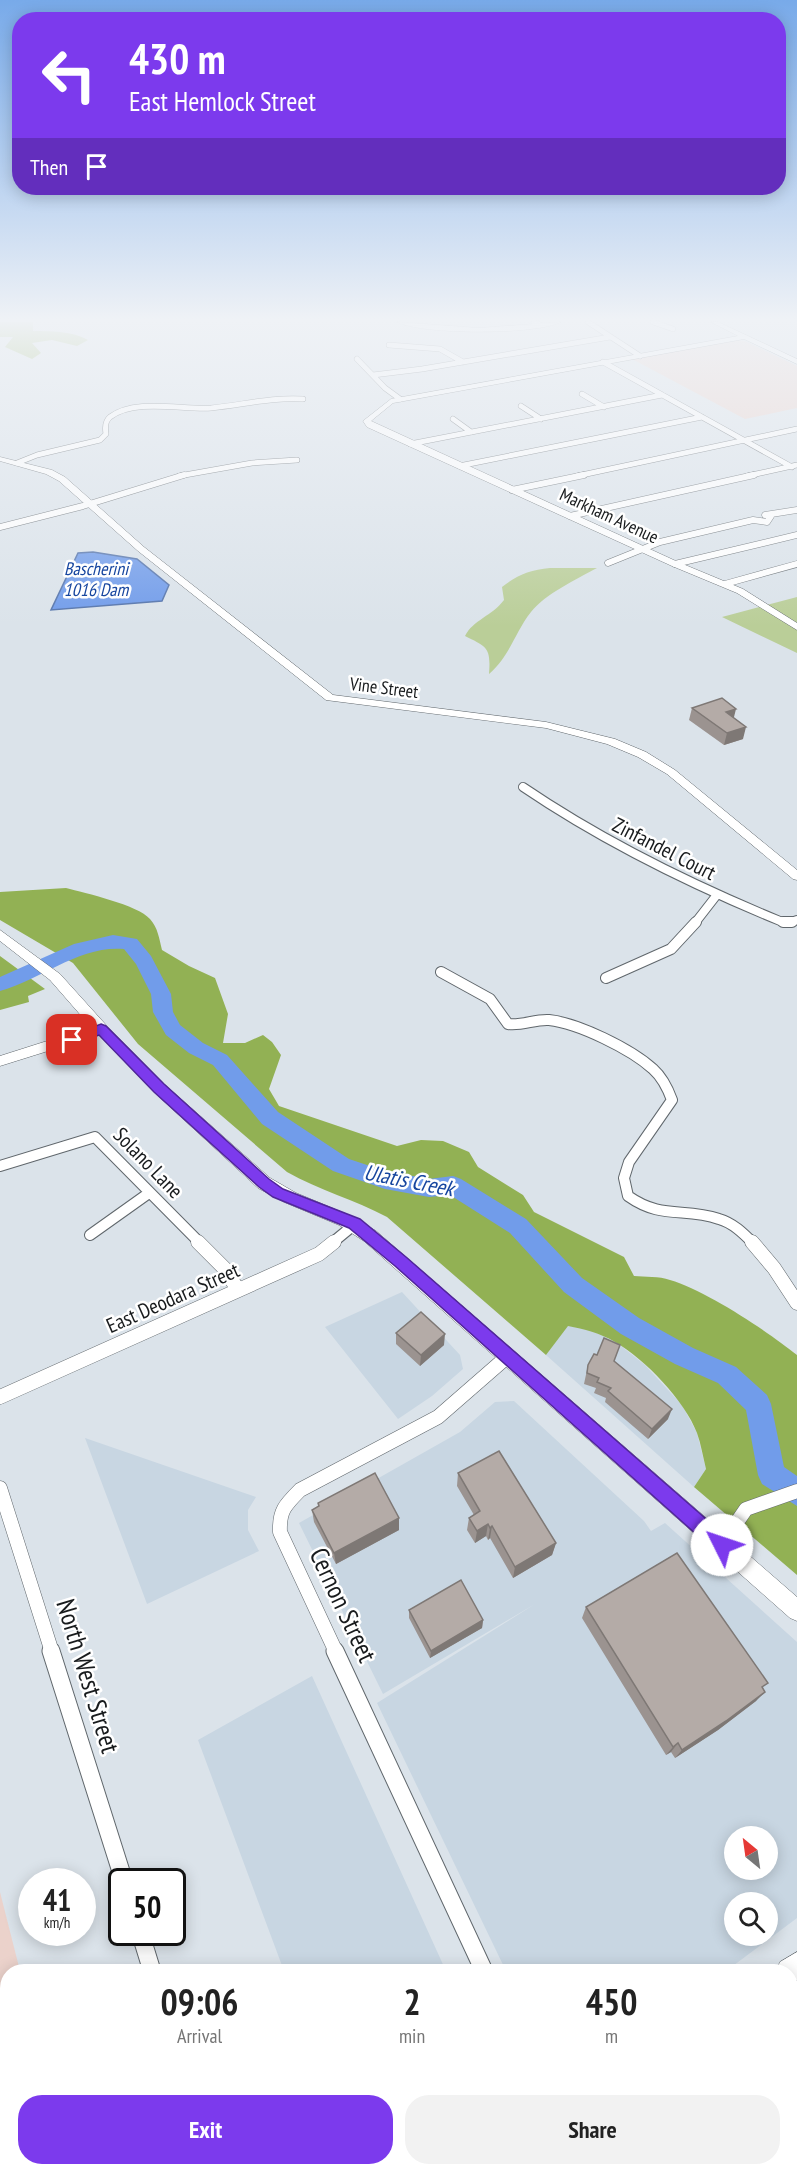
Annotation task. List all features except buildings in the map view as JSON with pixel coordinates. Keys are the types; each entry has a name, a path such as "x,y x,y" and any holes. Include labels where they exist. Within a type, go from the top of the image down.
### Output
{"street":[{"path":"17,463 37,455 100,440 106,434 105,423"},
{"name":"Markham Avenue","path":"369,423 675,564 725,584 757,600 797,627"},
{"path":"459,423 471,432"},
{"path":"410,444 518,423"},
{"path":"459,466 670,423"},
{"path":"713,423 795,467"},
{"path":"512,490 797,429"},
{"name":"Vine Street","path":"0,459 62,479 141,549 330,698 546,725 609,740 641,754 671,772 797,876"},
{"path":"0,527 90,504 206,469 297,460"},
{"path":"570,516 795,467"},
{"path":"608,563 660,542 753,520 767,522 771,516 797,510"},
{"path":"675,564 797,535"},
{"path":"725,584 797,564"},
{"name":"Zinfandel Court","path":"523,787 564,816 608,842 716,896 780,921 788,923 797,920"},
{"path":"606,978 671,949 684,937 716,896"},
{"path":"0,934 55,976 101,1029 159,1088 264,1183 278,1193 354,1224 508,1356 797,1611"},
{"path":"441,972 490,999 508,1023 522,1025 548,1020 562,1023 603,1040 644,1061 655,1071 663,1080 672,1100 629,1162 624,1178 628,1196 657,1212 706,1216 735,1226 782,1278 797,1303"},
{"path":"0,1061 101,1029"},
{"name":"Solano Lane","path":"0,1166 95,1137 225,1269 238,1290"},
{"path":"90,1235 149,1193"},
{"name":"East Deodara Street","path":"0,1397 319,1254 354,1224"},
{"name":"Cernon Street","path":"481,1964 280,1532 279,1517 286,1503 300,1490 438,1417 508,1356"},
{"name":"North West Street","path":"0,1488 120,1868"},
{"path":"722,1545 746,1509 797,1491"},
{"path":"144,1946 150,1964"}],"shaded area":[{"path":"402,1292 460,1355 463,1369 432,1396 398,1419 325,1327"},
{"path":"567,1325 588,1329 616,1342 645,1365 682,1405 697,1433 706,1469 694,1487 546,1355"},
{"path":"514,1401 644,1521 651,1531 665,1523 797,1642 797,1918 778,1932 778,1892 724,1892 724,1946 759,1946 735,1964 503,1964 377,1703 535,1604 383,1694 299,1523 460,1432 495,1402"},
{"path":"85,1438 256,1497 248,1510 248,1530 259,1551 147,1604"},
{"path":"312,1676 443,1964 281,1964 198,1740"},
{"path":"0,1892 18,1964 0,1964"}],"green space":[{"path":"550,568 597,568 562,587 537,605 525,620 502,660 489,674 489,658 486,649 465,636 473,626 504,600 502,587 524,574"},
{"path":"797,597 797,653 722,617"},
{"path":"66,888 111,900 144,914 155,926 162,950 215,978 228,1014 223,1043 245,1043 263,1035 272,1042 281,1055 269,1089 279,1106 397,1146 421,1140 443,1141 469,1152 478,1167 523,1195 534,1212 624,1257 634,1276 657,1277 685,1285 719,1302 797,1355 797,1575 694,1487 706,1469 697,1433 674,1395 627,1349 604,1336 568,1326 546,1355 387,1217 287,1172 138,1044 73,963 0,920 0,892"},
{"path":"0,956 45,989 28,996 29,1002 0,1010"}],"water":[{"name":"Bascherini 1016 Dam","path":"93,552 137,559 169,585 162,601 51,610 78,553"}],"waterway":[{"name":"Ulatis Creek","path":"0,984 80,949 113,942 130,943 144,961 161,994 163,1012 173,1030 196,1048 220,1060 270,1118 341,1165 385,1180 429,1188 453,1185 518,1226 573,1285 630,1326 684,1356 727,1375 758,1404 772,1475 797,1492"}],"route":[{"path":"72,1040 101,1029 159,1088 264,1183 278,1193 354,1224 400,1261 722,1545"}]}
